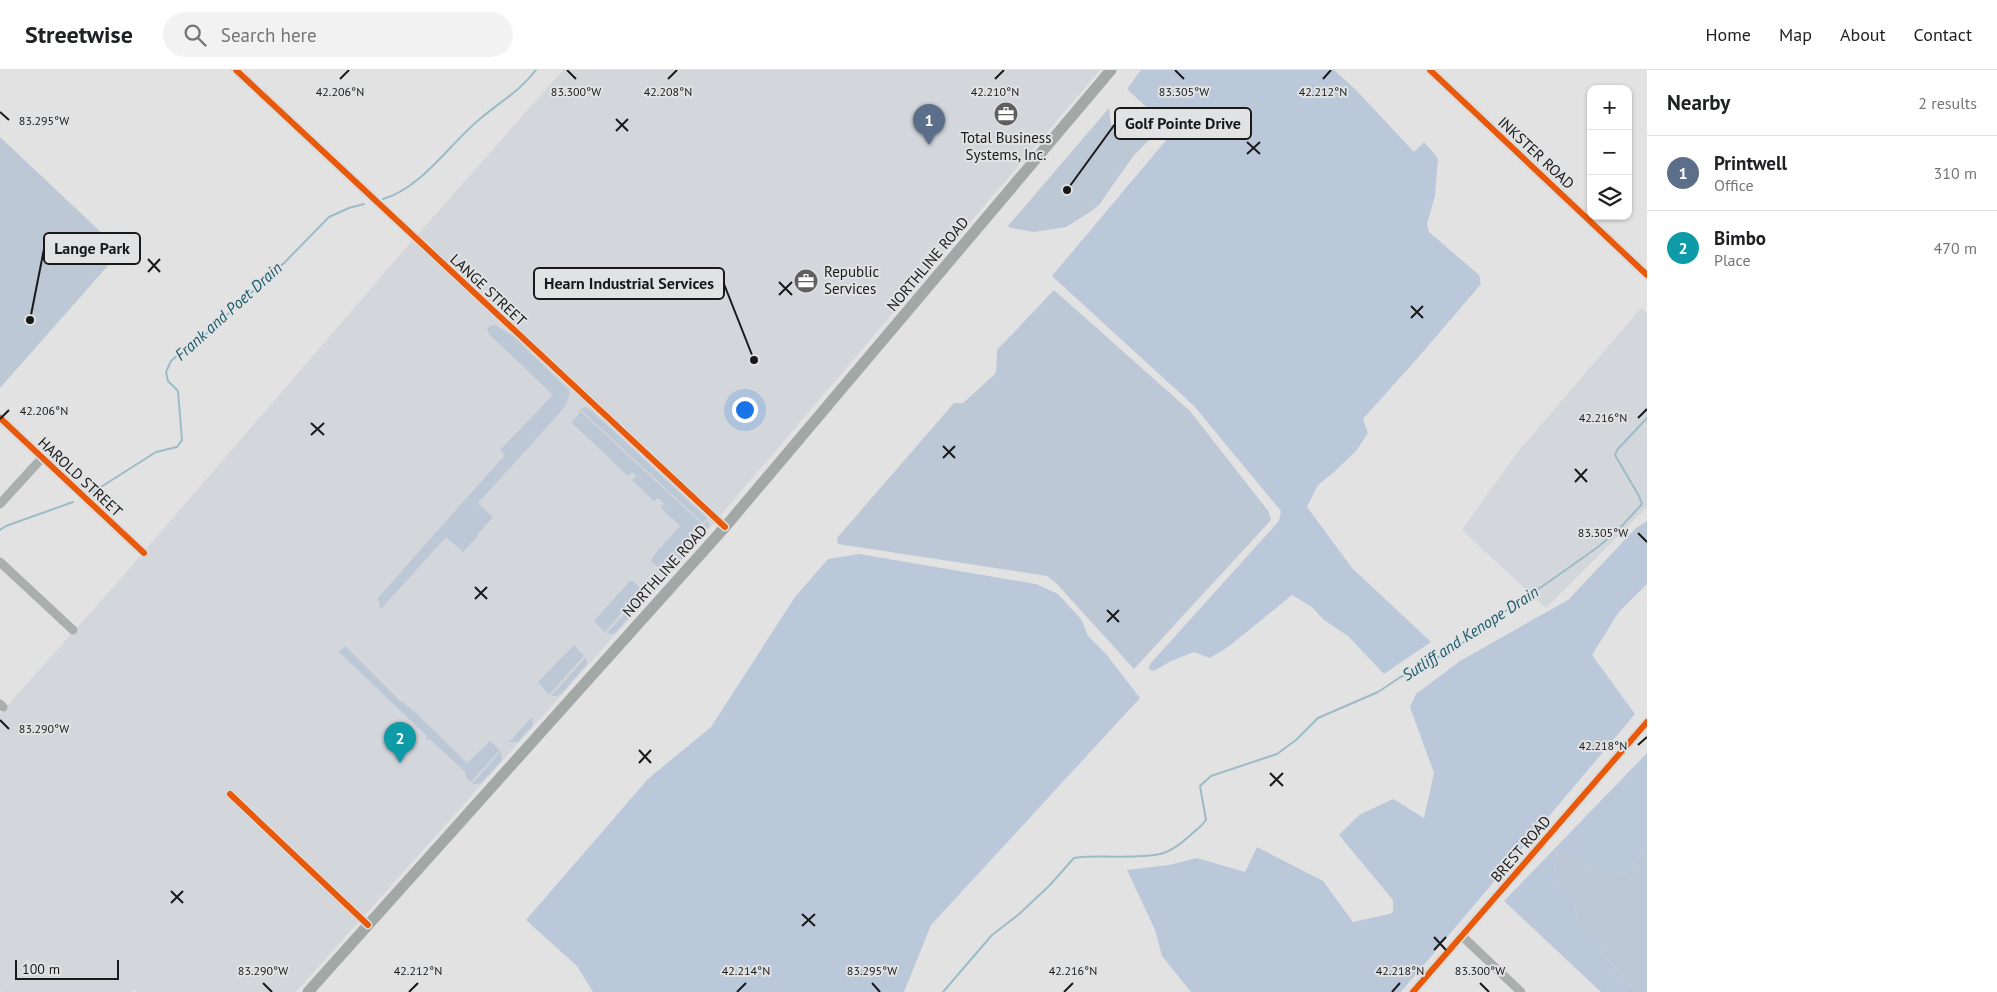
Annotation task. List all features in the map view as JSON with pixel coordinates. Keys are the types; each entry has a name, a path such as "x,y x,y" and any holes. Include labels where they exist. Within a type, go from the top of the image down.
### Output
{"main road":[{"name":"NORTHLINE ROAD","path":"308,992 725,527 1111,70"}],"street":[{"name":"LANGE STREET","path":"236,70 725,527"},
{"name":"INKSTER ROAD","path":"1430,70 1647,275"},
{"name":"HAROLD STREET","path":"0,418 144,553"},
{"path":"0,504 42,458"},
{"path":"0,562 72,630"},
{"name":"BREST ROAD","path":"1413,992 1647,722"},
{"path":"230,794 368,925"},
{"path":"1462,936 1521,992"}],"shaded area":[{"path":"563,70 1100,70 691,550 296,992 0,991 0,714 108,593 412,241"},
{"path":"1141,70 1334,70 1356,90 1414,152 1424,142 1438,158 1435,196 1427,224 1429,232 1479,275 1481,284 1363,419 1368,433 1356,451 1318,485 1307,507 1352,568 1431,642 1384,674 1348,636 1324,620 1312,607 1292,595 1228,647 1210,658 1194,652 1171,661 1154,671 1149,669 1150,664 1279,521 1281,511 1194,406 1052,276 1173,132 1127,89"},
{"path":"1109,108 1111,125 1135,126 1155,120 1161,125 1160,129 1134,155 1099,205 1066,227 1034,232 1008,226"},
{"path":"0,137 121,251 0,388"},
{"path":"1054,290 1190,411 1269,512 1271,520 1134,669 1056,583 1047,576 838,544 837,538 954,403 963,403 996,373 997,350"},
{"path":"1641,308 1647,313 1647,507 1546,608 1462,530 1516,454"},
{"path":"495,325 513,336 569,390 570,393 565,407 478,503 493,517 478,536 463,552 446,537 381,609 378,598 505,455 500,450 553,395 489,334 487,329"},
{"path":"585,407 591,410 707,518 703,523 580,409"},
{"path":"579,410 702,524 661,570 651,561 653,556 680,526 661,508 664,504 658,498 654,501 632,480 636,476 632,472 628,476 571,422 580,413"},
{"path":"708,520 707,530 672,570 662,571"},
{"path":"1647,521 1647,584 1618,613 1592,655 1635,714 1401,992 1191,992 1162,956 1155,930 1127,870 1169,865 1197,858 1245,872 1257,847 1323,881 1353,922 1393,913 1393,900 1339,835 1359,815 1393,799 1424,818 1434,773 1410,707 1416,694 1460,661 1568,600 1636,528"},
{"path":"859,554 1036,584 1058,594 1081,619 1088,636 1106,654 1140,698 931,925 904,992 593,992 577,966 526,920 648,779 711,727 795,597 828,559"},
{"path":"630,581 633,581 642,590 605,632 594,621"},
{"path":"644,592 644,601 615,633 607,633"},
{"path":"574,645 584,656 549,695 538,682"},
{"path":"345,646 401,702 404,702 406,706 411,708 411,711 413,710 467,763 490,741 500,750 471,782 466,777 465,772 430,739 426,740 427,736 339,652"},
{"path":"586,657 587,664 561,694 551,696"},
{"path":"532,717 533,725 518,742 509,742"},
{"path":"501,751 502,760 482,782 472,784"},
{"path":"1647,753 1647,850 1623,875 1602,871 1557,848 1555,877 1575,900 1577,924 1636,992 1601,992 1504,901"},
{"path":"1557,847 1602,871 1623,875 1647,850 1647,992 1636,992 1577,924 1575,900 1555,877"}],"waterway":[{"name":"Frank and Poet Drain","path":"383,199 397,193 423,175 469,128 517,90 536,70"},
{"name":"Frank and Poet Drain","path":"93,492 156,452 177,447 182,440 178,391 168,381 166,372 171,361 195,344 250,294 329,217 364,204"},
{"name":"Sutliff and Kenope Drain","path":"943,992 992,935 1018,915 1049,886 1074,858 1149,856 1171,850 1206,820 1200,786 1211,776 1277,754 1296,740 1318,718 1378,692 1399,678 1455,648 1486,627 1526,595 1540,588 1598,547 1619,529 1642,504 1615,455 1617,450 1647,418"},
{"name":"Frank and Poet Drain","path":"0,530 6,526 73,502"}],"cycle path":[{"path":"236,70 725,527"},
{"path":"1430,70 1647,275"},
{"path":"0,418 144,553"},
{"path":"1413,992 1647,722"},
{"path":"230,794 368,925"}],"place":[{"name":"Total Business Systems, Inc.","path":"1006,114"},
{"name":"Printwell","path":"929,145"},
{"name":"Golf Pointe Drive","path":"1067,190"},
{"name":"Republic Services","path":"806,281"},
{"name":"Lange Park","path":"30,320"},
{"name":"Hearn Industrial Services","path":"754,360"},
{"name":"Bimbo","path":"400,763"}]}
